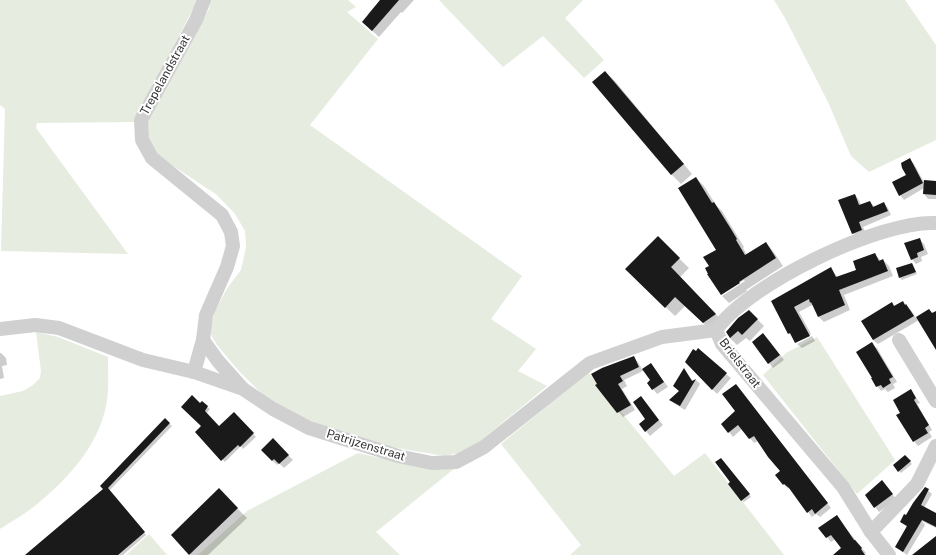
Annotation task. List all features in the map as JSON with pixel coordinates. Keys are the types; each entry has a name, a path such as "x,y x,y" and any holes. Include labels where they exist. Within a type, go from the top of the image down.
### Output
{"street":[{"name":"Trepelandstraat","path":"194,372 203,340 206,315 233,246 231,232 222,215 152,158 142,140 141,120 196,20 204,0"},
{"name":"Brielstraat","path":"889,555 871,532 844,487 722,344 716,330 730,312 764,287 794,269 836,250 882,232 912,225 936,223"},
{"name":"Patrijzenstraat","path":"0,329 35,325 59,328 143,360 194,372 243,389 274,409 309,428 398,456 432,463 456,462 484,447 590,363 662,337 716,330"},
{"path":"203,340 218,361 243,389"},
{"path":"899,340 936,401"},
{"path":"871,532 917,484 936,446"}],"shaded area":[{"path":"0,0 196,0 195,5 134,122 37,123 36,128 128,254 1,251 5,109 0,105"},
{"path":"211,0 348,0 356,7 347,12 378,39 310,125 522,276 491,319 536,349 518,371 547,386 478,443 459,453 444,456 391,447 334,430 293,414 262,394 238,370 217,345 210,333 211,324 215,311 228,287 241,270 246,247 245,231 235,214 217,195 164,160 151,147 146,124 151,111 209,9"},
{"path":"439,0 583,0 565,18 604,60 584,78 543,36 503,67"},
{"path":"774,0 905,0 936,45 936,140 869,172 851,156 828,102 785,18"},
{"path":"36,332 58,337 108,357 107,400 104,416 98,431 81,459 71,472 36,505 0,529 0,396 23,391 33,385 40,378 41,371"},
{"path":"817,337 895,460 857,494 763,375 786,353"},
{"path":"588,372 674,476 705,453 784,555 570,555 581,545 501,444"},
{"path":"358,453 394,461 455,468 376,532 400,555 198,555 247,511"},
{"path":"149,534 167,555 126,555"}],"building":[{"path":"380,0 399,0 372,31 362,22"},
{"path":"605,71 684,164 671,175 592,82"},
{"path":"910,158 923,183 899,196 892,182 906,175 901,163"},
{"path":"696,177 712,203 714,202 731,229 745,255 766,242 776,258 721,295 707,274 705,268 709,266 703,257 716,250 678,188"},
{"path":"924,180 936,181 936,195 923,194"},
{"path":"855,194 859,205 870,201 873,207 884,202 888,211 859,222 862,230 852,234 838,200"},
{"path":"658,236 680,258 671,267 716,314 703,323 675,297 665,308 625,269"},
{"path":"920,238 924,250 917,253 918,257 911,260 904,243"},
{"path":"875,253 879,261 883,259 888,271 839,290 845,305 818,317 809,299 794,307 810,336 795,343 790,333 788,334 771,301 831,267 836,277 856,270 853,261"},
{"path":"912,263 916,272 899,278 896,268"},
{"path":"903,301 914,316 873,340 861,321 892,302 894,306"},
{"path":"929,309 932,313 936,311 936,350 916,317"},
{"path":"749,310 758,319 742,335 738,331 730,338 726,332 738,318"},
{"path":"763,333 780,355 768,364 752,342"},
{"path":"872,342 893,377 889,379 891,383 883,388 881,385 876,387 856,352"},
{"path":"698,348 727,373 712,390 685,362 693,349 696,351"},
{"path":"634,356 639,367 620,376 623,381 618,384 631,405 617,413 595,385 597,384 591,374 602,368"},
{"path":"651,363 664,382 652,390 647,383 650,380 642,369"},
{"path":"684,368 692,381 696,379 680,406 669,400 679,391 673,386"},
{"path":"736,384 828,503 815,514 812,509 807,513 789,488 784,484 783,485 775,475 780,471 768,457 754,436 749,439 738,425 728,433 721,424 735,411 722,394"},
{"path":"911,389 916,398 914,400 929,425 925,428 928,433 913,442 896,415 900,413 893,400"},
{"path":"192,395 200,403 202,401 208,406 205,411 219,426 234,412 254,433 240,447 238,445 221,461 195,432 201,426 181,407"},
{"path":"641,396 659,420 645,432 639,424 645,419 633,402"},
{"path":"165,418 170,423 108,488 145,532 118,555 25,555 103,489 100,486"},
{"path":"273,438 289,455 279,464 274,459 272,461 261,450"},
{"path":"905,455 911,461 898,472 893,465"},
{"path":"721,458 750,494 741,501 728,484 730,482 715,462"},
{"path":"882,480 893,494 874,508 865,495"},
{"path":"925,487 929,489 921,505 936,513 936,527 922,520 903,552 895,547 907,526 900,522 904,514 906,515"},
{"path":"219,488 238,508 189,555 171,535"},
{"path":"837,515 854,540 862,548 861,549 865,555 833,555 841,548 831,535 826,538 818,528"},
{"path":"936,536 936,555 912,555"}]}
